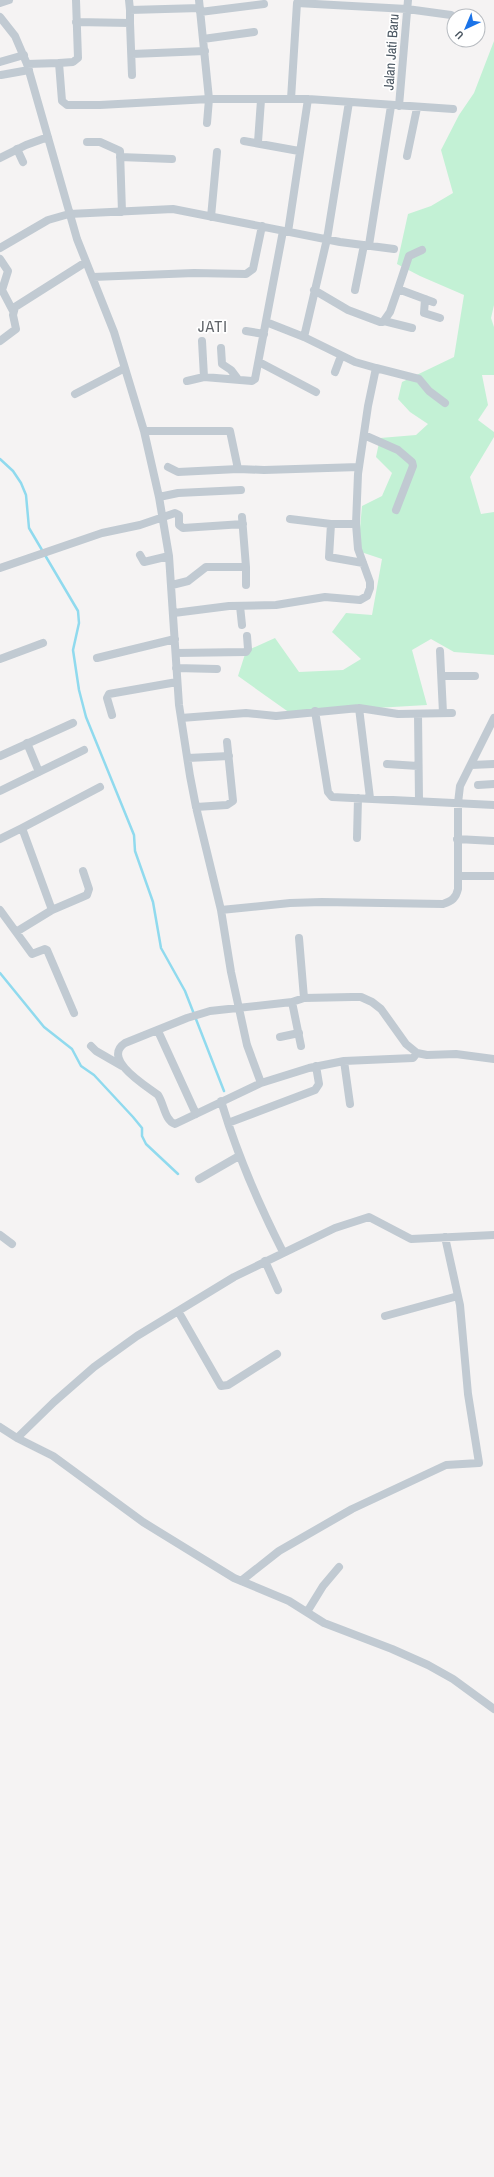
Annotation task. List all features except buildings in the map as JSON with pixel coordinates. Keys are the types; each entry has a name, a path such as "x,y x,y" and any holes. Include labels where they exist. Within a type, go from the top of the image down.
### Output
{"street":[{"path":"0,3 9,0"},
{"path":"1,75 28,67 73,62 78,58 76,0"},
{"path":"129,0 132,75"},
{"name":"Jalan Jati Baru","path":"355,290 367,245 395,106 408,0"},
{"path":"291,99 296,3 351,3 446,14"},
{"path":"130,10 264,4"},
{"path":"200,7 210,98 207,123"},
{"path":"1,21 15,36 24,55 69,214 86,262 114,332 144,431 163,516 169,556 174,613 177,682 181,718 196,807 221,910 231,972 247,1045 261,1083"},
{"path":"76,22 130,23"},
{"path":"203,39 254,32"},
{"path":"132,54 205,51"},
{"path":"0,62 24,55"},
{"path":"59,63 62,101 67,105 108,105 210,98 261,100 308,99 453,110"},
{"path":"186,381 204,378 237,378 253,380 259,362 285,231 308,99"},
{"path":"258,142 261,100"},
{"path":"304,337 313,304 314,290 327,239 349,102"},
{"path":"407,156 417,108"},
{"path":"0,158 17,149 48,138"},
{"path":"244,141 258,142 299,151"},
{"path":"87,142 100,142 117,148 120,151 122,212"},
{"path":"17,149 23,162"},
{"path":"210,217 217,152"},
{"path":"120,157 172,159"},
{"path":"0,248 48,220 69,214 173,209 327,239 394,249"},
{"path":"93,277 194,272 246,274 253,269 262,226"},
{"path":"384,321 390,312 409,256 422,250"},
{"path":"0,259 8,271 2,290 13,311 16,329 0,341"},
{"path":"13,311 19,304 86,262"},
{"path":"398,289 429,301 424,312 440,318"},
{"path":"314,290 363,317 377,322 384,321 412,328"},
{"path":"266,322 304,337 341,356 376,368 419,379 429,391 445,403"},
{"path":"246,331 264,334"},
{"path":"202,341 204,378"},
{"path":"221,348 222,364 231,370 237,378"},
{"path":"335,372 341,356"},
{"path":"259,362 316,392"},
{"path":"76,394 125,368"},
{"path":"174,613 240,606 276,605 325,596 364,598 370,588 358,549 356,524 359,467 376,368"},
{"path":"144,431 230,431 238,468"},
{"path":"364,435 398,450 412,462 413,466 396,510"},
{"path":"168,468 178,472 238,468 264,470 359,467"},
{"path":"159,497 178,493 241,490"},
{"path":"0,568 102,533 140,525 163,516 177,513 179,516 180,525 183,528 242,521 246,585"},
{"path":"290,519 331,524 356,524"},
{"path":"331,524 330,556 363,563"},
{"path":"140,555 143,562 169,556"},
{"path":"172,585 188,581 206,567 246,567"},
{"path":"240,606 242,625"},
{"path":"176,652 246,652 248,649 247,636"},
{"path":"97,658 175,639"},
{"path":"0,659 43,643"},
{"path":"440,652 443,713"},
{"path":"176,668 217,669"},
{"path":"442,676 475,676"},
{"path":"112,715 107,698 109,694 177,682"},
{"path":"181,718 231,713 276,716 315,711 359,708 388,714 452,713"},
{"path":"359,708 370,798"},
{"path":"315,711 328,792 332,797 419,800 494,805"},
{"path":"418,714 419,800"},
{"path":"221,910 290,903 374,902 443,904 454,899 457,894 458,876 457,839 460,786 490,731 494,718"},
{"path":"0,756 27,742 73,722"},
{"path":"27,742 39,772"},
{"path":"196,807 232,803 234,798 227,742"},
{"path":"0,791 84,750"},
{"path":"188,758 229,756"},
{"path":"388,764 418,766"},
{"path":"471,765 494,764"},
{"path":"478,785 494,784"},
{"path":"0,839 100,787"},
{"path":"357,838 358,798"},
{"path":"22,828 52,910"},
{"path":"457,839 494,841"},
{"path":"16,932 52,910 89,892 83,871"},
{"path":"458,876 494,876"},
{"path":"0,910 32,954 45,949 47,950 74,1013"},
{"path":"298,938 304,998"},
{"path":"122,1066 118,1054 121,1046 199,1014 239,1006 292,1002 304,998 361,997 372,1002 388,1017 406,1044 417,1053 427,1055 456,1054 494,1059"},
{"path":"292,1002 302,1046"},
{"path":"158,1031 196,1114"},
{"path":"280,1037 299,1033"},
{"path":"91,1046 96,1051 122,1066 158,1095 168,1120 172,1123 179,1123 221,1101 261,1083 316,1066 344,1061 413,1058 417,1053"},
{"path":"344,1061 350,1104"},
{"path":"228,1123 315,1090 319,1084 316,1066"},
{"path":"221,1101 239,1156 259,1204 283,1252"},
{"path":"199,1179 239,1156"},
{"path":"17,1438 54,1402 94,1367 119,1348 220,1285 283,1252 335,1228 369,1217 411,1239 494,1235"},
{"path":"0,1235 12,1244"},
{"path":"241,1580 288,1545 363,1504 446,1465 479,1463 469,1399 465,1338 458,1296 445,1237"},
{"path":"265,1261 278,1290"},
{"path":"385,1316 458,1296"},
{"path":"178,1311 221,1386 228,1385 277,1354"},
{"path":"0,1427 17,1438 53,1456 143,1522 241,1580 289,1601 324,1623 392,1649 428,1665 453,1679 494,1710"},
{"path":"307,1612 322,1586 339,1567"}],"green space":[{"path":"494,41 494,305 491,318 494,327 494,375 482,375 488,405 478,420 494,432 494,437 470,477 481,514 494,512 494,655 454,652 431,639 412,650 427,705 290,713 238,676 246,651 275,638 299,672 343,670 361,659 332,632 346,613 372,615 382,559 358,551 362,506 382,496 392,473 376,457 380,438 416,435 428,424 410,412 398,399 402,382 454,357 464,295 420,276 397,264 408,214 431,206 453,193 441,150 459,115 474,93"}],"waterway":[{"path":"0,459 13,471 21,483 26,495 29,528 78,611 79,623 73,650 79,690 86,717 134,835 135,851 153,902 161,948 185,991 224,1091"},
{"path":"0,973 44,1027 72,1049 81,1066 94,1075 133,1117 142,1128 142,1136 146,1144 178,1174"}],"district":[{"name":"JATI","path":"213,326"}]}
